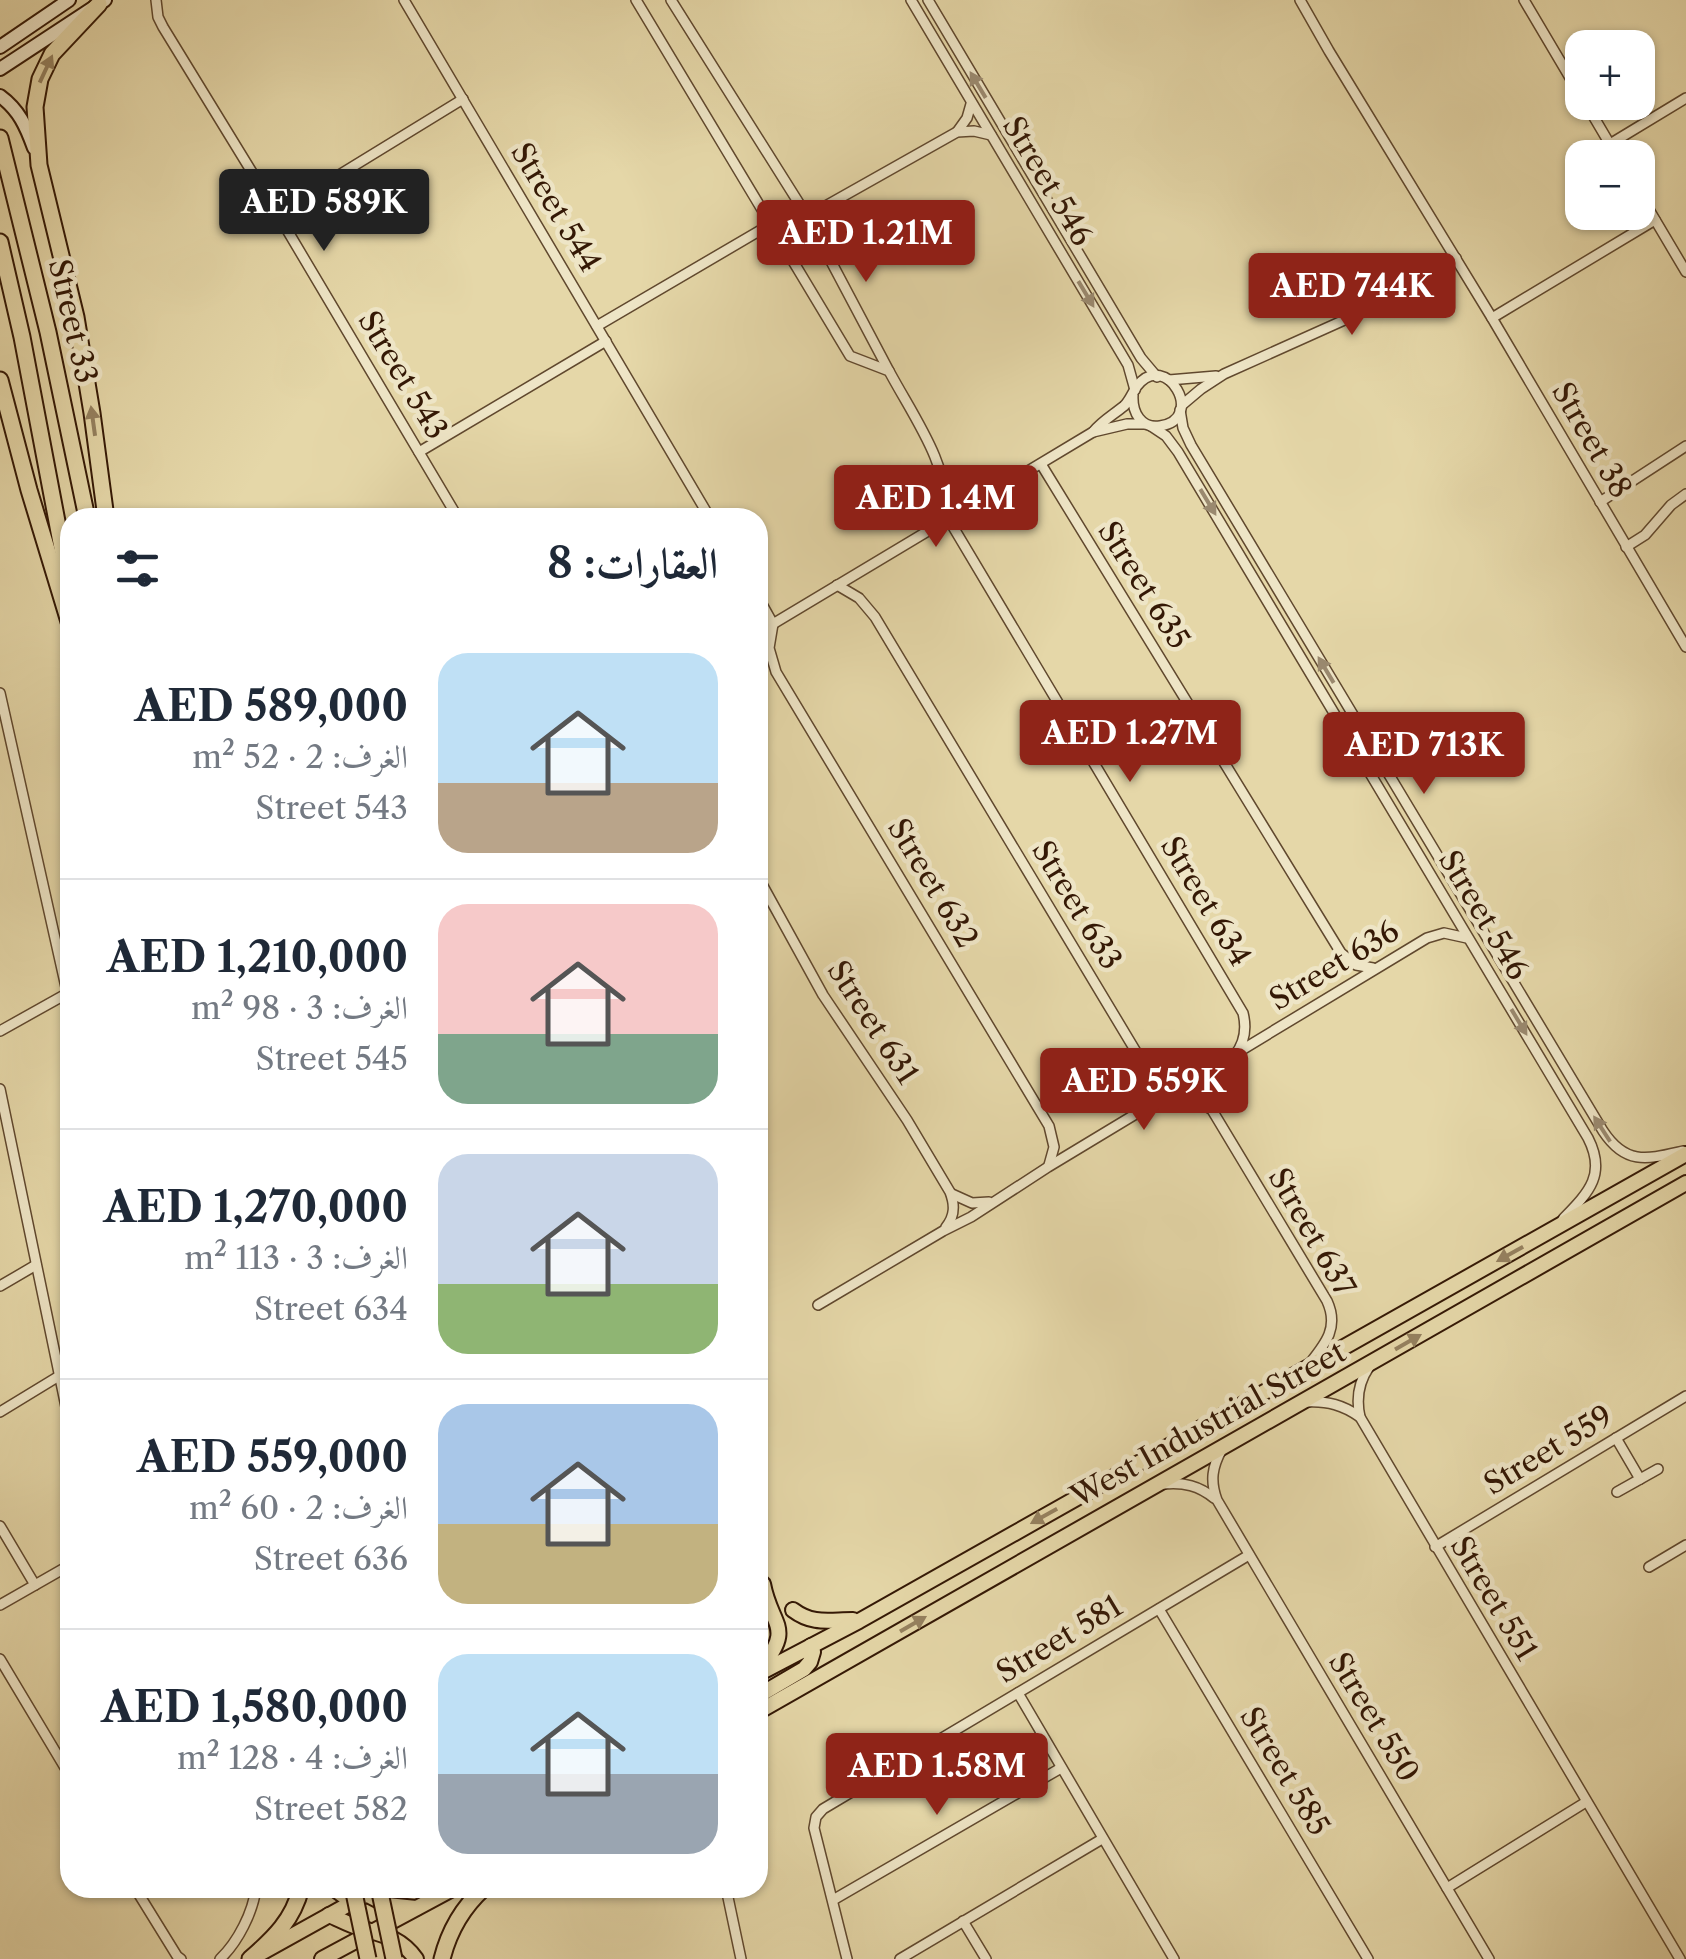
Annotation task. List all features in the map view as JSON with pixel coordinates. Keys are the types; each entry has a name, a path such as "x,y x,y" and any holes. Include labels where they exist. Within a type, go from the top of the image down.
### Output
{"highway":[{"path":"102,2 52,54 40,79 35,107 39,164 76,317 105,508"},
{"name":"Street 33","path":"0,138 48,332 85,508"},
{"name":"Street 33","path":"0,242 60,537"},
{"path":"0,380 28,490 60,592"},
{"path":"250,1959 284,1926 298,1898"},
{"path":"368,1959 370,1898"},
{"path":"373,1898 394,1959"},
{"path":"442,1959 459,1917 475,1898"}],"main road":[{"name":"West Industrial Street","path":"768,1669 808,1653 1686,1152"},
{"name":"West Industrial Street","path":"768,1706 1686,1183"},
{"path":"768,1597 779,1634 768,1659"},
{"path":"793,1610 816,1622 859,1621"},
{"path":"808,1653 824,1675"},
{"path":"768,1690 804,1669 808,1653"},
{"path":"250,1959 356,1898"},
{"path":"357,1959 369,1898"},
{"path":"380,1898 388,1905 416,1908"},
{"path":"322,1959 350,1944 388,1905 389,1898"},
{"path":"366,1929 435,1898"},
{"path":"329,1915 397,1940 416,1959"}],"street":[{"path":"0,48 69,0"},
{"name":"Street 543","path":"156,0 163,26 452,508"},
{"name":"Street 544","path":"404,0 704,508"},
{"path":"636,0 850,356 889,371"},
{"path":"671,0 807,216 938,460 948,495 949,520"},
{"name":"Street 546","path":"911,0 1128,365 1134,393"},
{"name":"Street 546","path":"928,0 1141,358 1158,377"},
{"name":"Street 38","path":"1300,0 1686,647"},
{"path":"1524,0 1565,68"},
{"path":"0,69 102,2"},
{"path":"0,96 24,122 39,164"},
{"path":"1617,140 1686,98"},
{"path":"278,213 462,99"},
{"path":"958,132 971,101"},
{"path":"596,326 958,132 991,135"},
{"path":"1655,220 1686,272"},
{"path":"1492,318 1638,230"},
{"path":"1093,432 1127,424 1158,426 1171,422 1180,408 1224,374 1380,304 1456,258"},
{"path":"419,452 606,341"},
{"path":"768,627 1093,432 1146,379 1196,379 1224,374"},
{"path":"1169,380 1178,388 1180,408"},
{"path":"1134,393 1134,412 1149,425"},
{"name":"Street 546","path":"1180,408 1182,428 1190,445 1610,1142 1619,1150 1643,1158 1686,1152"},
{"name":"Street 546","path":"1149,425 1166,436 1178,452 1594,1149 1596,1174 1592,1185 1553,1230"},
{"path":"1600,502 1686,446"},
{"name":"Street 635","path":"1041,464 1341,953 1356,965 1376,969"},
{"path":"1626,547 1646,536 1671,505 1686,494"},
{"name":"Street 634","path":"949,520 1239,1005 1246,1031 1235,1055"},
{"name":"Street 633","path":"837,585 859,598 875,617 1144,1066 1157,1080 1184,1086"},
{"path":"768,615 773,624"},
{"name":"Street 632","path":"773,624 768,648 776,672 1050,1126 1054,1147 1048,1168"},
{"path":"0,693 60,958"},
{"name":"Street 631","path":"768,896 823,995 950,1192"},
{"name":"Street 636","path":"818,1305 971,1217 1435,935 1452,933 1469,938"},
{"path":"0,1031 60,997"},
{"path":"0,1089 60,1381"},
{"name":"Street 637","path":"1167,1096 1191,1098 1212,1110 1332,1310 1332,1332 1306,1369"},
{"path":"0,1162 13,1154"},
{"path":"950,1192 972,1203 996,1200"},
{"path":"943,1231 954,1213 950,1192"},
{"path":"0,1286 36,1265"},
{"path":"1360,1417 1358,1395 1370,1364"},
{"path":"0,1412 59,1376"},
{"name":"Street 559","path":"1435,1547 1686,1396"},
{"path":"1297,1404 1337,1404 1360,1417"},
{"name":"Street 551","path":"1360,1417 1680,1959"},
{"path":"1616,1438 1640,1479"},
{"path":"1216,1500 1212,1478 1225,1444"},
{"path":"1618,1492 1658,1469"},
{"path":"1154,1485 1194,1486 1216,1500"},
{"name":"Street 550","path":"1216,1500 1489,1959"},
{"path":"0,1526 35,1585"},
{"path":"1649,1568 1686,1545"},
{"name":"Street 581","path":"848,1959 814,1828 824,1809 1249,1555"},
{"path":"0,1605 60,1570"},
{"name":"Street 585","path":"1159,1609 1368,1959"},
{"path":"0,1658 60,1759"},
{"path":"1018,1693 1174,1959"},
{"path":"832,1900 1061,1768"},
{"path":"1447,1888 1586,1802"},
{"path":"900,1959 1102,1839"},
{"path":"141,1898 178,1958"},
{"path":"220,1959 231,1946 254,1898"},
{"path":"728,1898 741,1959"},
{"path":"963,1921 986,1959"}]}
